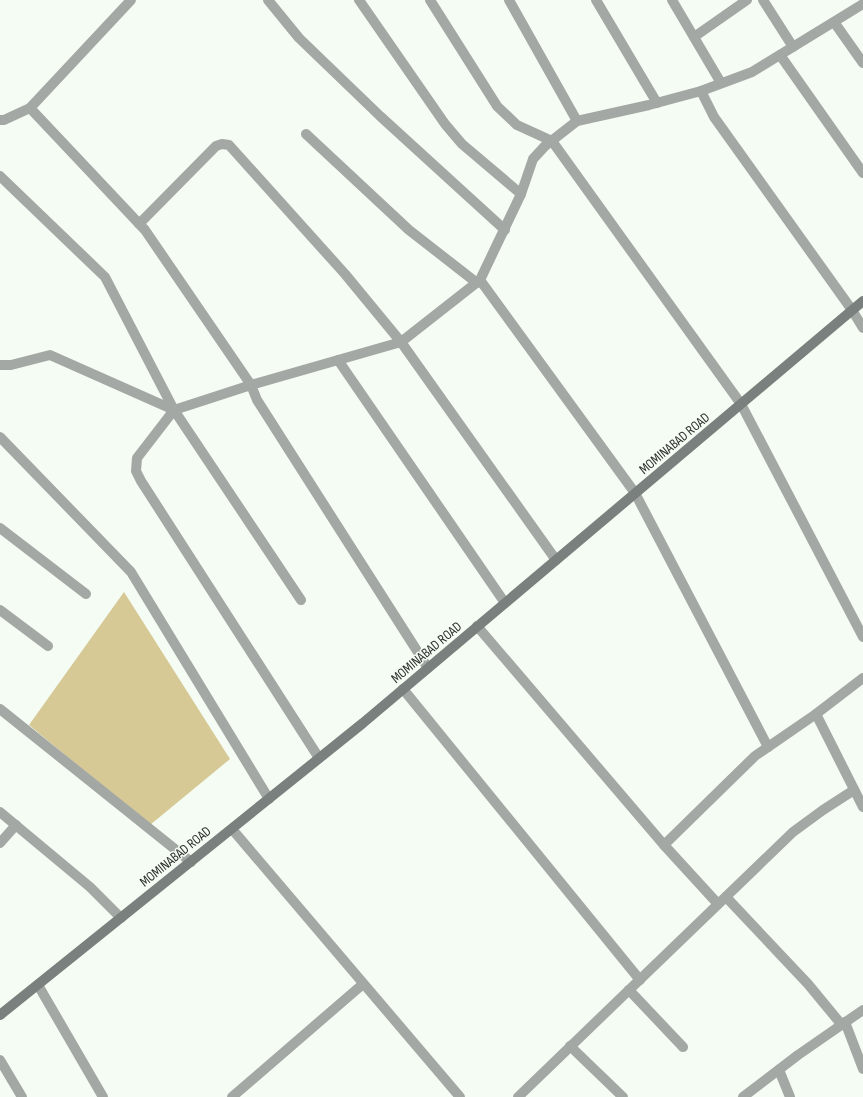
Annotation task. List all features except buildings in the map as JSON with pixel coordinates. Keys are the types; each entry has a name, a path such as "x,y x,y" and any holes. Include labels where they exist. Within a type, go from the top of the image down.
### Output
{"main road":[{"name":"MOMINABAD ROAD","path":"0,1015 403,690 863,301"}],"street":[{"path":"1,122 30,108 131,0"},
{"path":"268,0 298,38 380,116 505,230"},
{"path":"360,0 444,124 462,144 521,194"},
{"path":"430,0 497,106 517,125 552,141 741,404 863,637"},
{"path":"509,0 577,121"},
{"path":"596,0 657,103"},
{"path":"672,0 721,84"},
{"path":"694,38 747,0"},
{"path":"763,0 792,47"},
{"path":"319,758 141,481 136,471 137,458 174,410 250,385 401,342 479,281 505,230 521,194 533,159 552,141 577,121 657,103 701,91 752,72 863,4"},
{"path":"834,22 863,63"},
{"path":"780,55 863,173"},
{"path":"701,91 714,117 852,310 863,328"},
{"path":"30,108 139,224 250,385 257,400 428,668"},
{"path":"306,134 409,230 479,281 635,493 768,747"},
{"path":"139,224 216,146 222,144 229,146 345,274 401,342 556,560"},
{"path":"0,176 105,277 174,410 301,600"},
{"path":"0,365 11,365 50,355 174,410"},
{"path":"338,360 505,603"},
{"path":"0,437 131,572 269,799"},
{"path":"0,528 86,594"},
{"path":"0,610 48,646"},
{"path":"477,626 664,845 718,904"},
{"path":"664,845 755,756 816,714 863,678"},
{"path":"403,690 640,980"},
{"path":"0,710 191,862"},
{"path":"816,714 863,807"},
{"path":"518,1097 793,832 854,790"},
{"path":"0,812 90,887 121,918"},
{"path":"0,843 16,825"},
{"path":"232,829 460,1097"},
{"path":"726,897 843,1023 863,1069"},
{"path":"232,1097 363,984"},
{"path":"38,985 103,1097"},
{"path":"629,990 682,1047"},
{"path":"743,1097 843,1023 863,1010"},
{"path":"570,1046 623,1097"},
{"path":"0,1060 22,1097"},
{"path":"779,1070 790,1097"}],"shaded area":[{"path":"124,592 230,759 150,825 29,725"}]}
